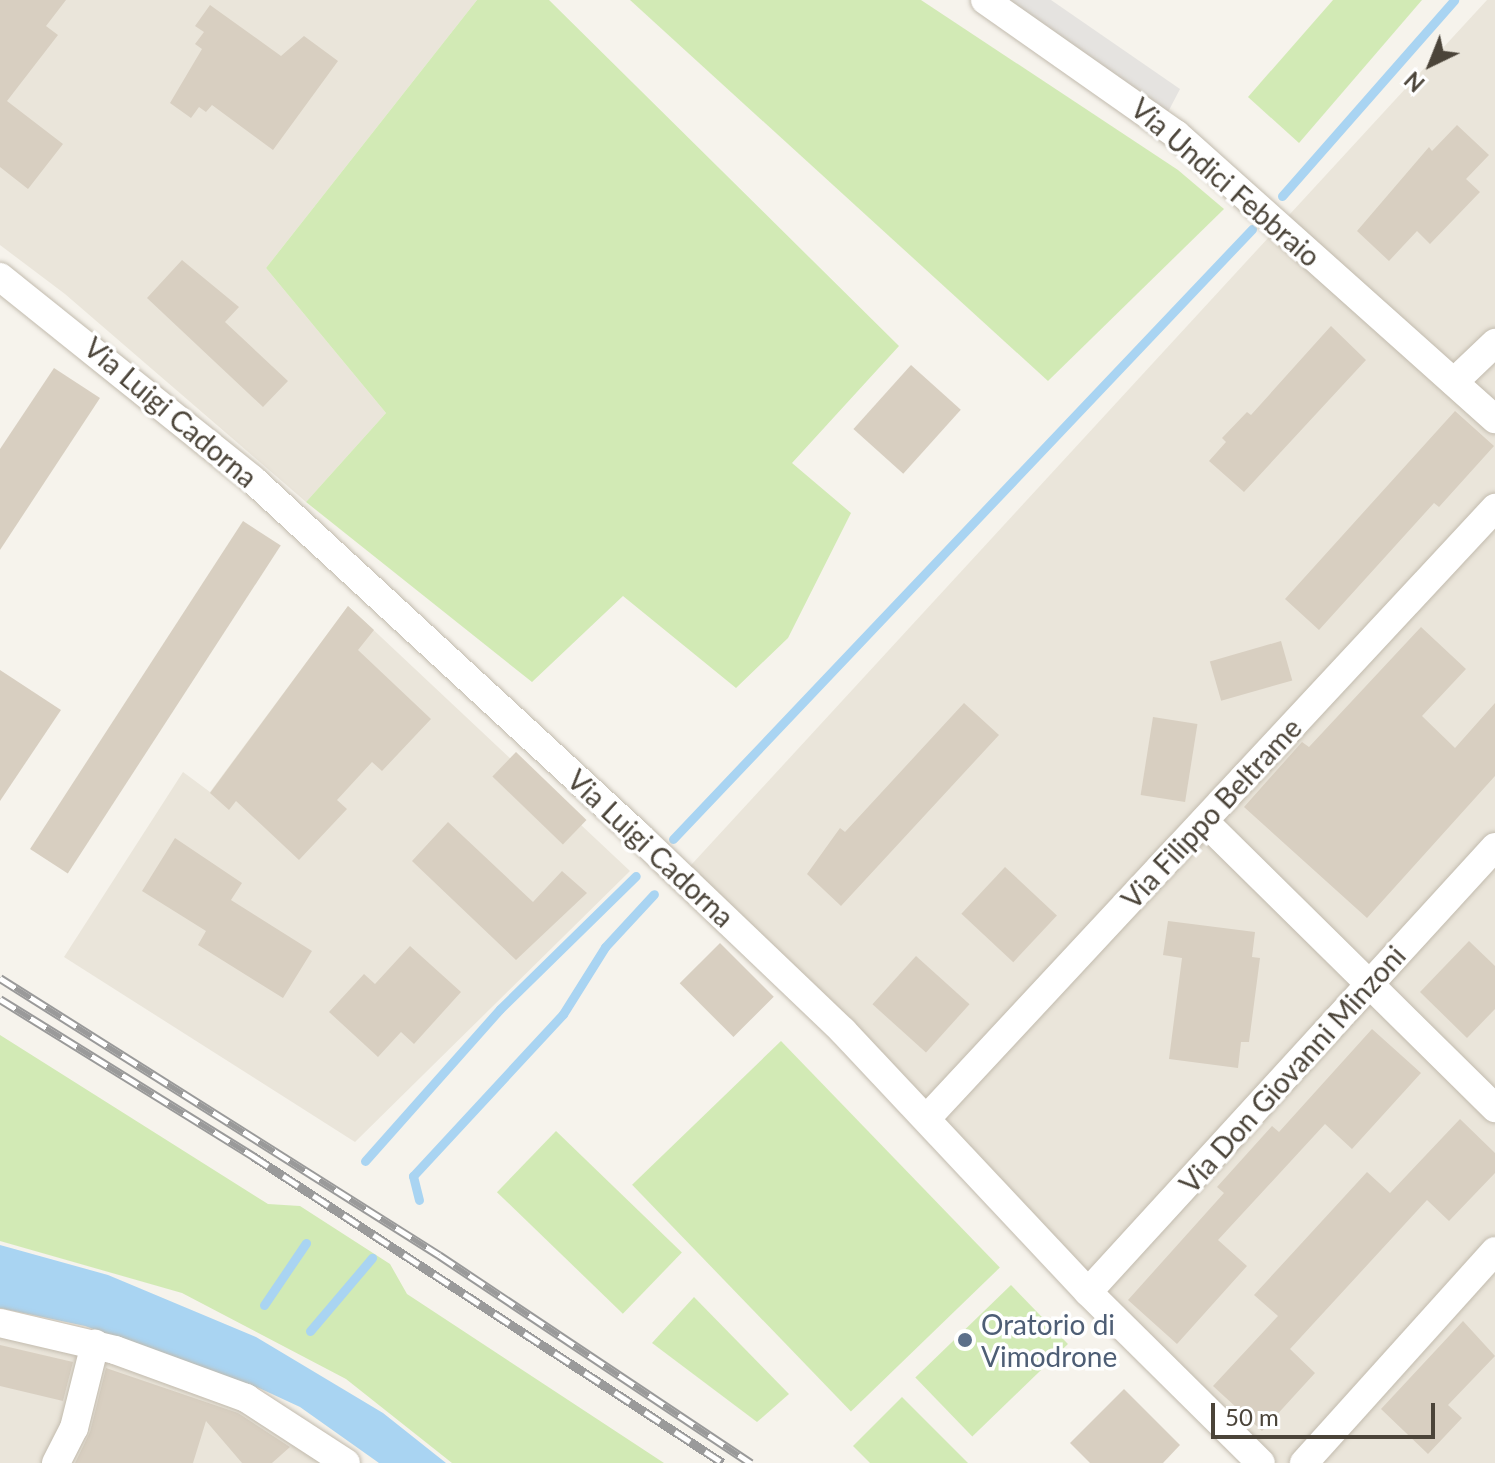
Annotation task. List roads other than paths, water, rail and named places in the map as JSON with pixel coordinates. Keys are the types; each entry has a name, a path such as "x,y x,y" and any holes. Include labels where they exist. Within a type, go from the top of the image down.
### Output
{"street":[{"name":"Via Undici Febbraio","path":"985,0 1176,134 1495,419"},
{"name":"Via Luigi Cadorna","path":"0,277 273,497 660,856 927,1118 1088,1292 1261,1463"},
{"path":"1454,382 1495,343"},
{"name":"Via Filippo Beltrame","path":"927,1118 1495,508"},
{"path":"1204,821 1495,1108"},
{"name":"Via Don Giovanni Minzoni","path":"1088,1292 1495,847"},
{"path":"1304,1463 1495,1251"},
{"path":"0,1323 95,1344 246,1398 346,1463"},
{"path":"56,1463 78,1416 95,1344"}],"water":[{"path":"0,1245 108,1275 256,1337 383,1413 446,1463 379,1463 300,1407 259,1388 85,1326 0,1308"}],"waterway":[{"path":"1282,196 1454,0"},
{"path":"673,839 1252,229"},
{"path":"365,1161 500,1009 636,876"},
{"path":"419,1200 413,1176 563,1014 605,947 654,894"},
{"path":"264,1305 306,1243"},
{"path":"310,1331 372,1258"}],"railway":[{"path":"0,978 439,1255 751,1463"},
{"path":"0,999 253,1156 723,1463"}],"place":[{"name":"Oratorio di Vimodrone","path":"965,1340"}]}
